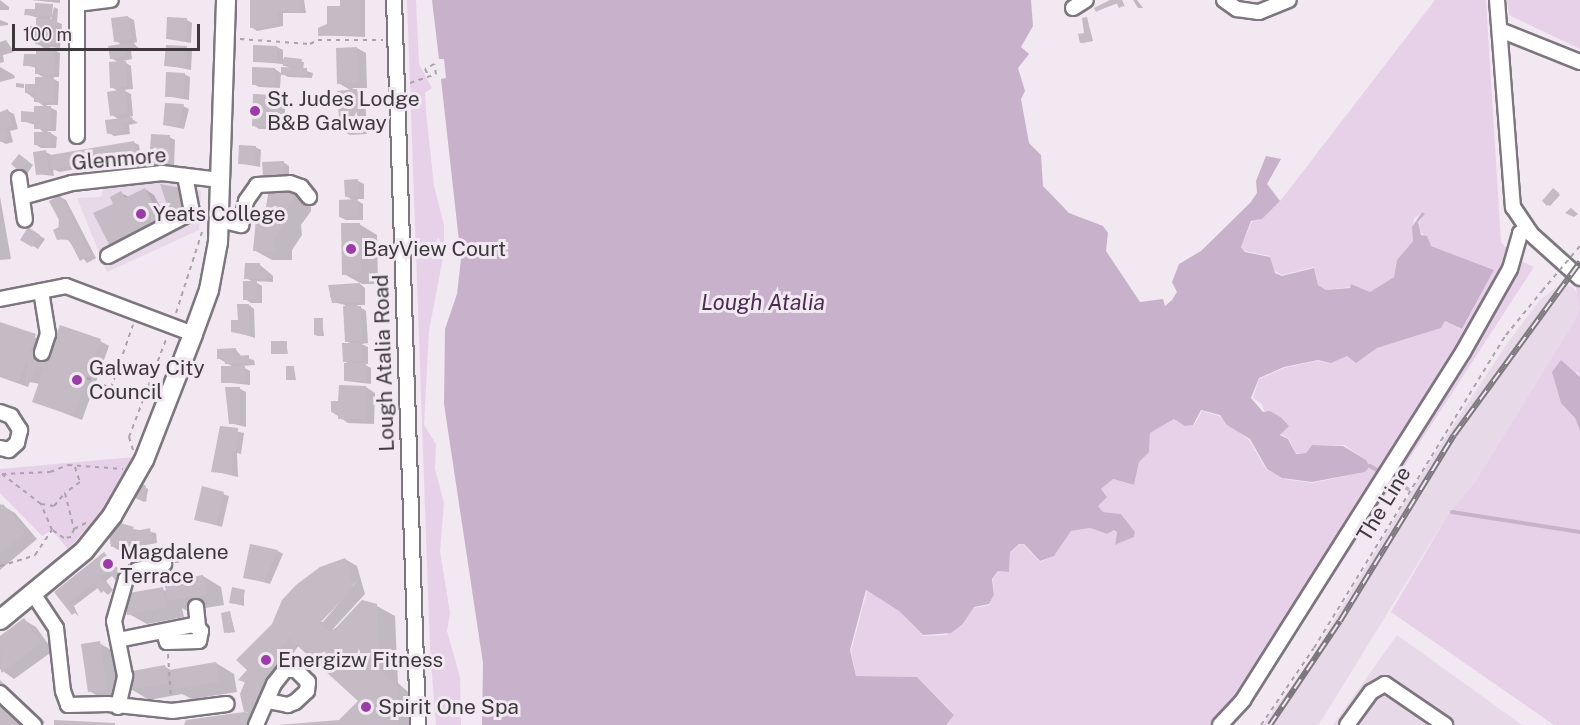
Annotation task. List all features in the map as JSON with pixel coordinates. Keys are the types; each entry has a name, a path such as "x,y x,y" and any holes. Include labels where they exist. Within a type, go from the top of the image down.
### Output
{"main road":[{"path":"0,620 98,537 144,460 193,334 213,274 219,220 226,0"}],"street":[{"path":"77,136 77,2 111,0"},
{"name":"Lough Atalia Road","path":"394,0 418,725"},
{"path":"1073,8 1086,0"},
{"path":"1224,0 1237,9 1259,12 1289,0"},
{"path":"1497,0 1510,193 1515,211 1527,229 1580,278"},
{"path":"1500,30 1580,62"},
{"name":"Glenmore","path":"22,197 72,183 162,173 220,180"},
{"path":"108,256 192,212 185,176"},
{"path":"19,178 25,220"},
{"path":"219,220 241,225 246,201 256,185 290,183 301,187 309,197"},
{"path":"1220,725 1243,700 1463,352 1510,269 1520,233 1527,229"},
{"path":"0,299 66,286 193,334"},
{"path":"41,291 48,334 42,353"},
{"path":"0,412 11,416 20,430 17,443 9,450 0,448"},
{"path":"117,707 125,676 114,621 126,579 137,570 164,564"},
{"path":"32,592 56,628 63,692 68,705 172,711 227,704"},
{"path":"118,640 165,638 198,626 196,607"},
{"path":"1347,725 1371,692 1385,684 1445,725"},
{"path":"0,693 34,725"},
{"path":"256,725 267,701"}],"path":[{"path":"225,38 300,44 396,40"},
{"path":"408,84 428,75 438,70 434,64 425,69 428,75"},
{"path":"180,319 175,318 202,230 207,235"},
{"name":"The Line","path":"1261,725 1314,648 1506,335 1532,299 1542,291 1580,246"},
{"path":"87,378 111,388 135,319"},
{"path":"75,467 80,482 65,493 54,506 41,504 2,474 50,472 57,466 123,468"},
{"path":"41,504 52,530 64,538 71,537 74,529 65,493"},
{"path":"0,566 35,555 52,530"},
{"path":"164,564 197,558"},
{"path":"165,638 172,711"}],"shaded area":[{"path":"407,0 416,0 419,64 432,88 425,93 426,111 434,186 444,225 444,252 429,331 424,425 436,444 435,469 444,503 440,551 450,613 447,631 460,677 461,725 436,725 430,649"},
{"path":"1435,0 1486,0 1501,242 1517,259 1534,267 1311,610 1230,725 946,725 954,714 917,677 856,676 851,651 867,591 899,611 923,636 946,635 964,624 973,608 989,605 994,595 993,579 998,571 1009,572 1010,552 1019,545 1023,544 1040,562 1054,556 1071,531 1090,528 1107,534 1113,530 1117,532 1115,545 1134,537 1135,532 1121,514 1103,512 1098,506 1106,497 1101,489 1112,479 1134,485 1140,458 1149,452 1150,433 1174,419 1185,426 1194,425 1202,411 1219,416 1249,440 1266,469 1285,479 1312,483 1365,472 1370,465 1344,445 1312,445 1306,453 1296,453 1289,439 1281,434 1289,426 1283,418 1264,411 1262,404 1253,398 1259,379 1284,368 1316,361 1331,363 1347,356 1356,362 1377,348 1441,328 1445,321 1462,330 1494,270 1431,246 1417,226 1424,214 1422,212 1414,219 1413,241 1397,260 1394,277 1370,292 1351,284 1350,287 1326,290 1318,285 1314,267 1282,275 1273,270 1270,256 1245,251 1241,246 1252,222 1262,219 1281,200"},
{"path":"1507,0 1580,0 1580,49 1509,15"},
{"name":"Yeats College","path":"154,181 196,186 201,192 199,230 107,272 77,198 101,197 103,189"},
{"path":"1563,282 1574,288 1579,297 1580,308 1573,323 1475,482 1447,516 1323,718 1318,725 1263,725 1307,665 1426,467 1506,345 1540,300"},
{"path":"1575,283 1580,286 1580,308"},
{"path":"1580,308 1580,377 1577,371 1561,403 1575,418 1580,431 1580,725 1554,725 1391,612 1447,516 1475,482"},
{"path":"134,457 103,511 68,549 52,530 42,536 0,493 0,469"},
{"path":"1397,635 1475,691 1522,725 1333,725"}],"water":[{"name":"Lough Atalia","path":"432,0 1031,0 1033,26 1021,47 1029,54 1018,68 1025,91 1021,99 1029,143 1041,155 1043,186 1069,213 1103,226 1108,233 1106,251 1140,302 1163,299 1165,306 1172,300 1177,292 1172,282 1179,264 1201,251 1250,203 1257,193 1256,181 1266,156 1281,159 1267,184 1280,201 1262,219 1251,221 1241,247 1245,252 1270,257 1275,273 1282,276 1314,268 1318,285 1326,290 1350,288 1351,284 1370,292 1394,277 1397,260 1413,241 1412,227 1422,212 1425,214 1418,222 1421,235 1427,236 1431,246 1494,270 1462,329 1445,321 1441,328 1377,348 1356,363 1347,356 1331,363 1318,360 1284,367 1259,378 1251,398 1263,412 1270,411 1282,418 1289,426 1280,435 1288,439 1296,454 1306,453 1312,445 1343,446 1366,460 1370,466 1365,472 1312,482 1282,478 1267,469 1250,439 1227,425 1220,415 1201,410 1193,425 1185,426 1174,419 1150,433 1149,452 1139,462 1134,485 1113,479 1101,489 1107,497 1098,506 1103,512 1121,514 1135,532 1134,537 1115,545 1117,532 1114,530 1107,534 1090,528 1071,531 1054,556 1040,561 1024,544 1019,544 1010,552 1009,572 998,571 992,579 994,595 989,604 974,607 963,624 951,633 923,635 899,611 866,590 850,650 856,676 917,677 954,715 946,725 482,725 483,663 444,404 445,329 457,294 461,259 441,79 446,78 444,59 439,59"},
{"path":"1561,360 1580,377 1580,431 1575,418 1561,403 1552,372"}],"building":[{"path":"250,0 301,0 300,11 278,11 277,24 250,28"},
{"path":"340,0 360,0 360,35 318,36 318,28 327,24 327,6 340,6"},
{"path":"1110,0 1121,0 1123,6 1119,8 1116,2 1096,12 1094,8"},
{"path":"35,3 53,4 52,17 24,15 25,9 35,9"},
{"path":"128,16 132,39 114,42 111,18"},
{"path":"167,17 187,18 186,40 166,39"},
{"path":"1087,17 1091,41 1080,43 1078,34 1084,33 1082,18"},
{"path":"36,18 56,20 55,45 35,44 35,31 27,31 27,26 36,26"},
{"path":"134,42 135,46 126,48 127,57 110,59 108,46"},
{"path":"166,45 187,46 185,68 164,66"},
{"path":"253,45 277,46 277,63 253,62"},
{"path":"357,47 358,83 337,84 336,48"},
{"path":"36,48 55,48 54,75 35,74 35,66 23,66 24,54 36,54"},
{"path":"284,57 302,59 301,67 283,66"},
{"path":"126,61 127,87 110,88 109,62"},
{"path":"252,67 275,68 275,85 252,85"},
{"path":"281,67 307,68 307,75 281,75"},
{"path":"166,72 185,73 184,97 165,97"},
{"path":"35,77 54,77 53,103 34,102 34,94 25,93 25,84 35,84"},
{"path":"125,89 128,113 110,116 107,92"},
{"path":"357,89 359,130 340,131 337,91"},
{"path":"253,94 273,95 273,101 280,101 279,112 272,111 272,127 252,126"},
{"path":"165,103 184,104 178,126 163,125"},
{"path":"34,106 51,106 51,129 34,129 34,122 21,122 21,111 34,112"},
{"path":"8,109 13,126 5,128 8,139 0,142 0,112"},
{"path":"132,117 133,121 124,122 125,131 107,134 105,120"},
{"path":"34,132 51,132 51,146 34,145"},
{"path":"151,134 170,135 168,165 149,164"},
{"path":"134,141 136,155 52,170 50,155"},
{"path":"239,145 256,146 255,165 238,164"},
{"path":"46,150 49,173 36,175 33,152"},
{"path":"19,154 28,161 20,172 11,164"},
{"path":"284,161 284,175 263,175 262,162"},
{"path":"358,179 359,196 345,197 344,180"},
{"path":"160,184 181,188 191,208 111,248 93,213 113,204 110,197 121,191 125,198 145,188 157,211 167,205"},
{"path":"269,188 293,188 293,201 283,214 285,224 274,240 275,251 253,251 256,219 265,213"},
{"path":"1553,188 1559,193 1547,206 1542,201"},
{"path":"60,195 91,255 80,261 68,238 57,240 53,230 59,227 60,222 49,201"},
{"path":"358,199 358,217 339,217 339,200"},
{"name":"BayView Court","path":"341,223 360,223 361,274 342,275"},
{"path":"28,227 40,235 32,247 20,240"},
{"path":"245,263 260,263 260,271 268,271 267,279 244,279"},
{"path":"243,281 257,281 257,300 243,300"},
{"path":"360,283 360,302 332,303 328,285"},
{"path":"237,304 249,304 250,336 231,332 231,320 238,320"},
{"path":"343,306 361,306 363,341 345,342"},
{"path":"314,318 323,318 322,336 314,335"},
{"path":"0,322 36,334 29,355 33,350 42,353 39,360 46,362 60,325 101,339 73,416 32,402 44,368 37,366 33,377 26,382 27,361 19,383 0,376"},
{"path":"271,341 287,341 287,354 271,354"},
{"path":"342,343 362,343 363,361 343,362"},
{"path":"236,348 237,356 249,355 249,363 225,364 225,358 217,359 217,349"},
{"path":"344,363 366,363 366,381 344,381"},
{"path":"221,366 245,366 245,383 221,383"},
{"path":"286,366 294,366 294,380 286,380"},
{"path":"339,385 366,386 365,420 338,419 338,413 331,412 331,401 338,401"},
{"path":"225,387 240,387 240,424 229,424"},
{"path":"220,426 238,428 236,451 232,451 233,474 211,472"},
{"path":"142,484 146,486 144,502 133,497"},
{"path":"202,486 224,492 216,525 194,520"},
{"path":"3,504 26,532 0,554 0,507"},
{"path":"117,522 134,527 131,532 150,528 152,540 111,547 109,535"},
{"path":"250,544 278,550 264,582 243,578"},
{"path":"104,552 123,575 116,581 108,571 101,577 109,587 101,593 94,583 69,603 76,612 72,615 54,592"},
{"path":"345,558 354,587 320,623 331,633 362,600 377,604 381,671 398,688 399,725 279,725 339,720 358,701 289,638 278,650 285,656 260,682 258,687 262,688 255,710 244,712 240,694 245,682 238,680 247,670 236,660 272,624 282,600 296,585 320,567"},
{"path":"203,575 207,595 168,601 164,581"},
{"path":"163,587 166,607 127,615 123,594"},
{"path":"232,587 245,590 242,605 229,603"},
{"path":"230,611 234,631 224,633 221,613"},
{"path":"24,618 42,643 1,673 0,636"},
{"path":"100,641 107,689 88,692 81,644"},
{"path":"216,662 219,682 173,690 169,670"},
{"path":"165,665 168,683 130,690 127,672"},
{"path":"0,680 45,722 43,725 0,725"},
{"path":"244,712 252,713 244,725 184,725 186,720"},
{"path":"54,720 115,723 115,725 54,725"}],"waterway":[{"path":"1370,466 1382,473"},
{"path":"1388,477 1408,489"},
{"path":"1452,512 1580,532"}],"railway":[{"path":"1270,725 1340,621 1454,435 1580,262"}],"place":[{"name":"St. Judes Lodge B&B Galway","path":"255,111"},
{"name":"Yeats College","path":"141,214"},
{"name":"BayView Court","path":"351,249"},
{"name":"Galway City Council","path":"77,380"},
{"name":"Magdalene Terrace","path":"108,564"},
{"name":"Energizw Fitness","path":"266,660"},
{"name":"Spirit One Spa","path":"366,707"}]}
